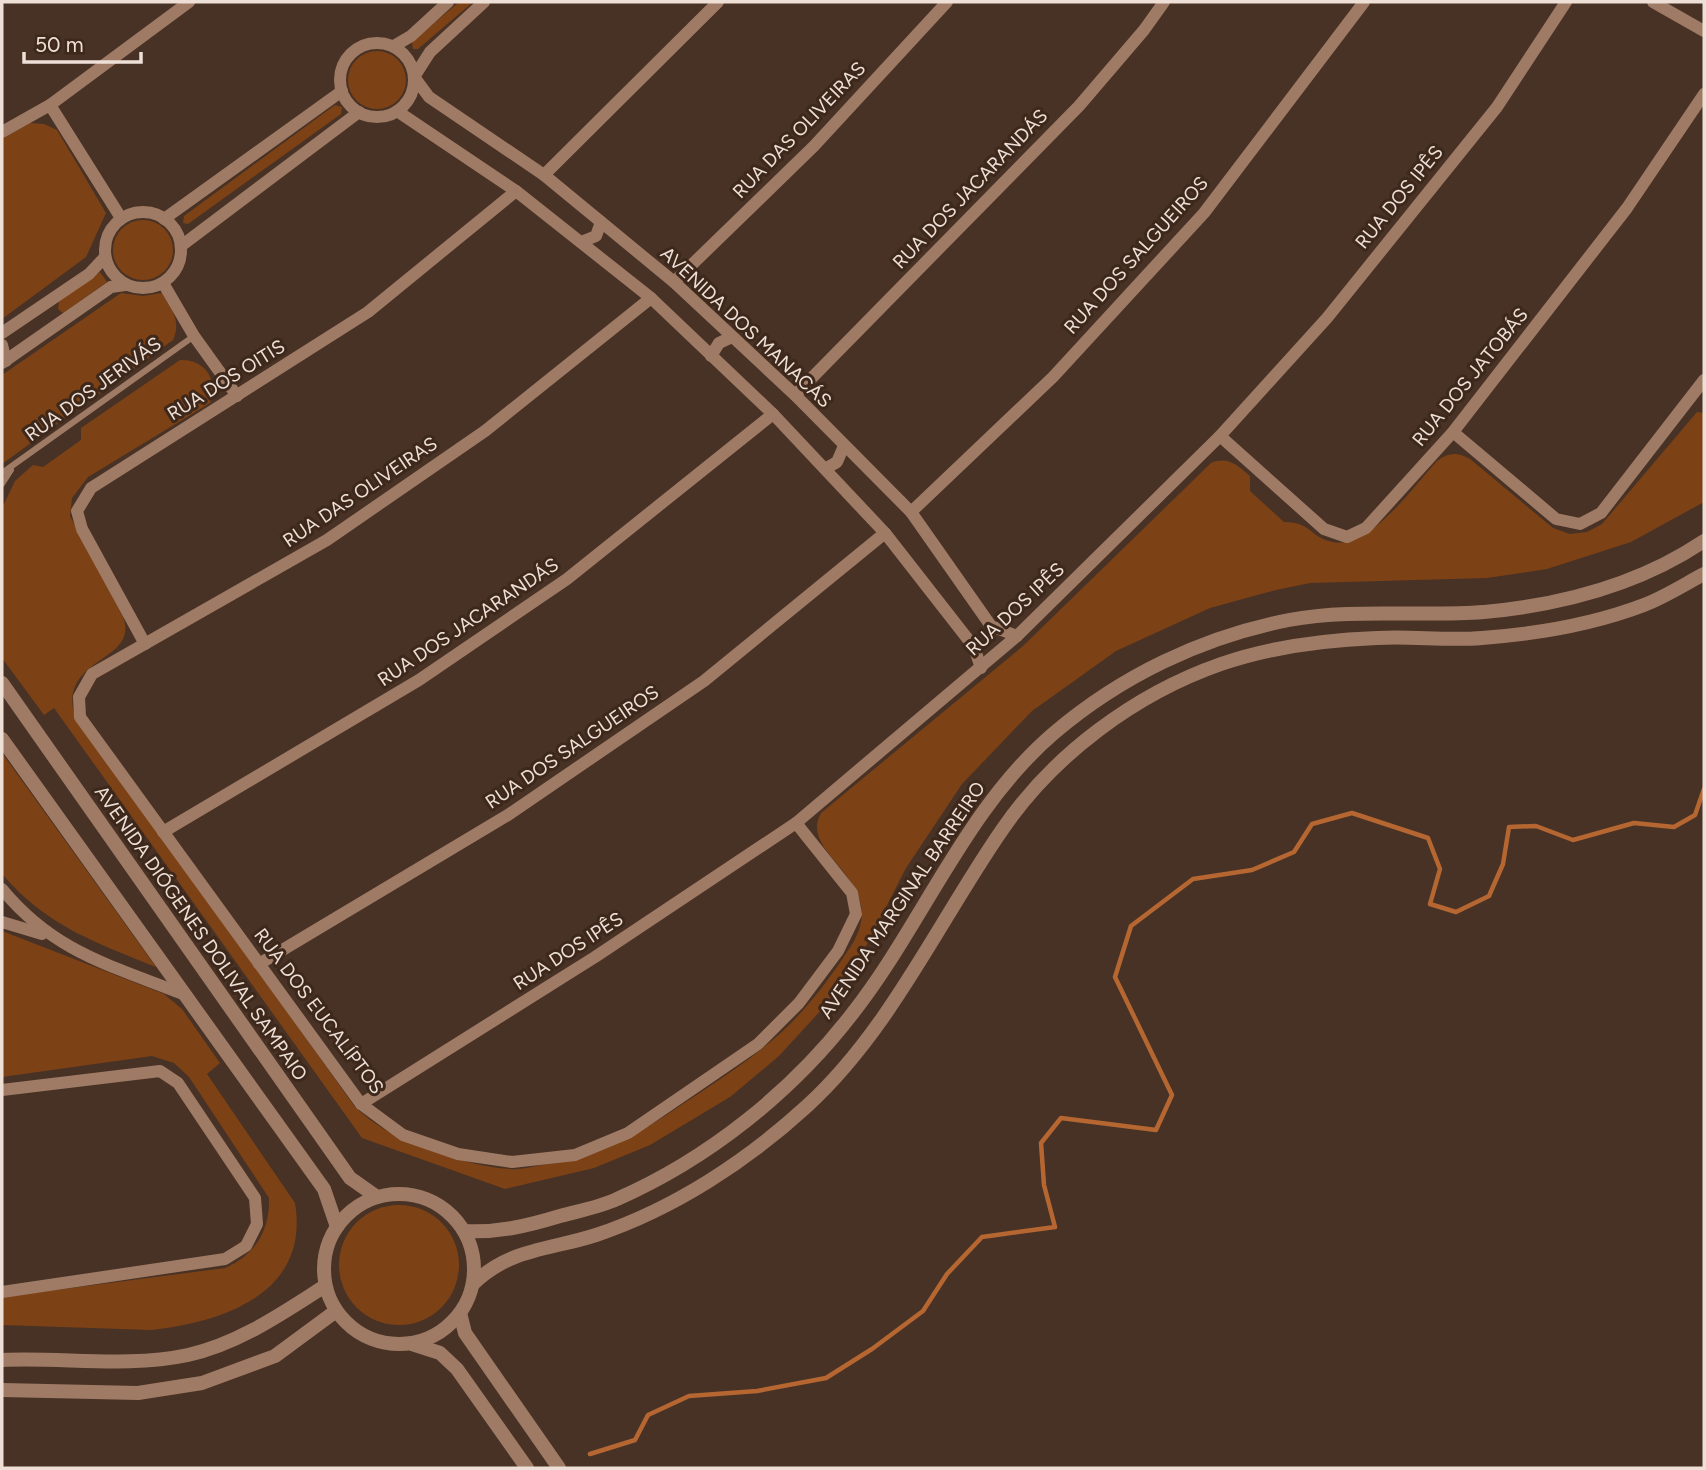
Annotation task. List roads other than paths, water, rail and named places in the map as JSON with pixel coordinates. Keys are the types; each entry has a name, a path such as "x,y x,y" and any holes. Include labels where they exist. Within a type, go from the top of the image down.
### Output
{"street":[{"path":"2,132 50,105 189,2"},
{"path":"394,46 411,36 448,2"},
{"path":"414,78 430,52 484,2"},
{"path":"544,175 718,2"},
{"name":"RUA DAS OLIVEIRAS","path":"674,282 814,146 947,2"},
{"name":"RUA DOS JACARANDÁS","path":"794,395 1079,106 1144,30 1164,2"},
{"name":"RUA DOS SALGUEIROS","path":"911,512 1053,377 1204,213 1364,2"},
{"name":"RUA DOS IPÊS","path":"361,1104 595,957 796,823 1017,636 1220,436 1327,318 1497,107 1566,2"},
{"path":"1653,2 1704,31"},
{"path":"369,43 394,46 409,59 414,78 413,91 397,111 378,117 359,112 342,91 340,79 348,56 369,43"},
{"name":"AVENIDA DOS MANACÁS","path":"414,78 429,97 544,175 674,282 794,395 843,447 911,512 991,626 1017,636"},
{"path":"164,219 342,91"},
{"name":"RUA DOS JATOBÁS","path":"1220,436 1324,529 1347,537 1366,528 1453,432 1626,208 1704,94"},
{"path":"50,105 121,218"},
{"path":"397,111 516,191 651,298 773,414 886,533 974,647 981,668"},
{"path":"181,246 359,112"},
{"name":"RUA DOS OITIS","path":"145,645 82,529 77,511 91,488 369,312 516,191"},
{"path":"2,345 4,362 111,287 125,285 151,288 163,283 177,267 181,246 173,226 164,219 143,212 121,218 107,235 104,257 108,269 125,285"},
{"path":"581,242 596,236 601,222"},
{"path":"2,333 89,274 104,257"},
{"path":"163,283 194,336 237,396"},
{"name":"RUA DAS OLIVEIRAS","path":"79,697 92,674 327,540 485,431 651,298"},
{"path":"47,302 51,313 60,322"},
{"path":"711,356 719,343 732,337"},
{"path":"1453,432 1556,519 1580,524 1601,513 1704,380"},
{"name":"RUA DOS JACARANDÁS","path":"163,832 419,680 568,579 773,414"},
{"path":"825,469 837,462 843,447"},
{"name":"RUA DOS SALGUEIROS","path":"259,964 508,815 693,688 886,533"},
{"name":"AVENIDA MARGINAL BARREIRO","path":"464,1231 514,1230 615,1200 697,1157 798,1077 853,1013 994,796 1053,734 1128,679 1206,641 1291,620 1370,613 1485,611 1585,595 1674,561 1704,541"},
{"path":"473,1284 502,1261 597,1234 686,1195 744,1157 808,1105 861,1044 905,982 1004,827 1045,777 1088,737 1150,697 1220,664 1289,646 1378,637 1480,638 1557,629 1644,605 1704,573"},
{"name":"AVENIDA DIÓGENES DOLIVAL SAMPAIO","path":"2,683 350,1178 377,1197"},
{"name":"RUA DOS EUCALÍPTOS","path":"79,697 80,717 361,1104 403,1135 458,1154 512,1162 575,1155 628,1133 758,1044 799,1003 838,951 856,914 852,893 796,823"},
{"path":"2,739 324,1189 337,1227"},
{"path":"2,889 20,911 49,936 83,955 183,994"},
{"path":"2,922 49,936"},
{"path":"2,1090 160,1071 178,1083 255,1198 257,1224 246,1246 225,1259 2,1292"},
{"path":"411,1344 430,1338 446,1328 460,1313 473,1284 474,1261 464,1231 440,1206 420,1197 398,1194 377,1197 355,1209 337,1227 326,1255 326,1286 336,1311 350,1327 369,1338 389,1344 411,1344 440,1353 457,1369 527,1468"},
{"path":"2,1360 135,1361 189,1355 276,1318 326,1286"},
{"path":"2,1390 138,1393 202,1382 275,1356 336,1311"},
{"path":"460,1313 465,1333 559,1468"}],"lane":[{"name":"RUA DOS JERIVÁS","path":"2,473 194,336"},
{"name":"RUA DOS JERIVÁS","path":"2,484 12,468"}],"waterway":[{"path":"590,1454 635,1440 648,1415 689,1396 757,1391 826,1378 872,1349 923,1311 947,1274 982,1237 1055,1227 1044,1185 1041,1143 1061,1118 1156,1130 1172,1095 1115,977 1131,926 1193,879 1252,870 1294,852 1312,824 1352,813 1428,838 1440,869 1430,904 1456,912 1489,896 1503,864 1509,827 1536,826 1573,840 1634,823 1674,827 1695,815 1704,789"}]}
